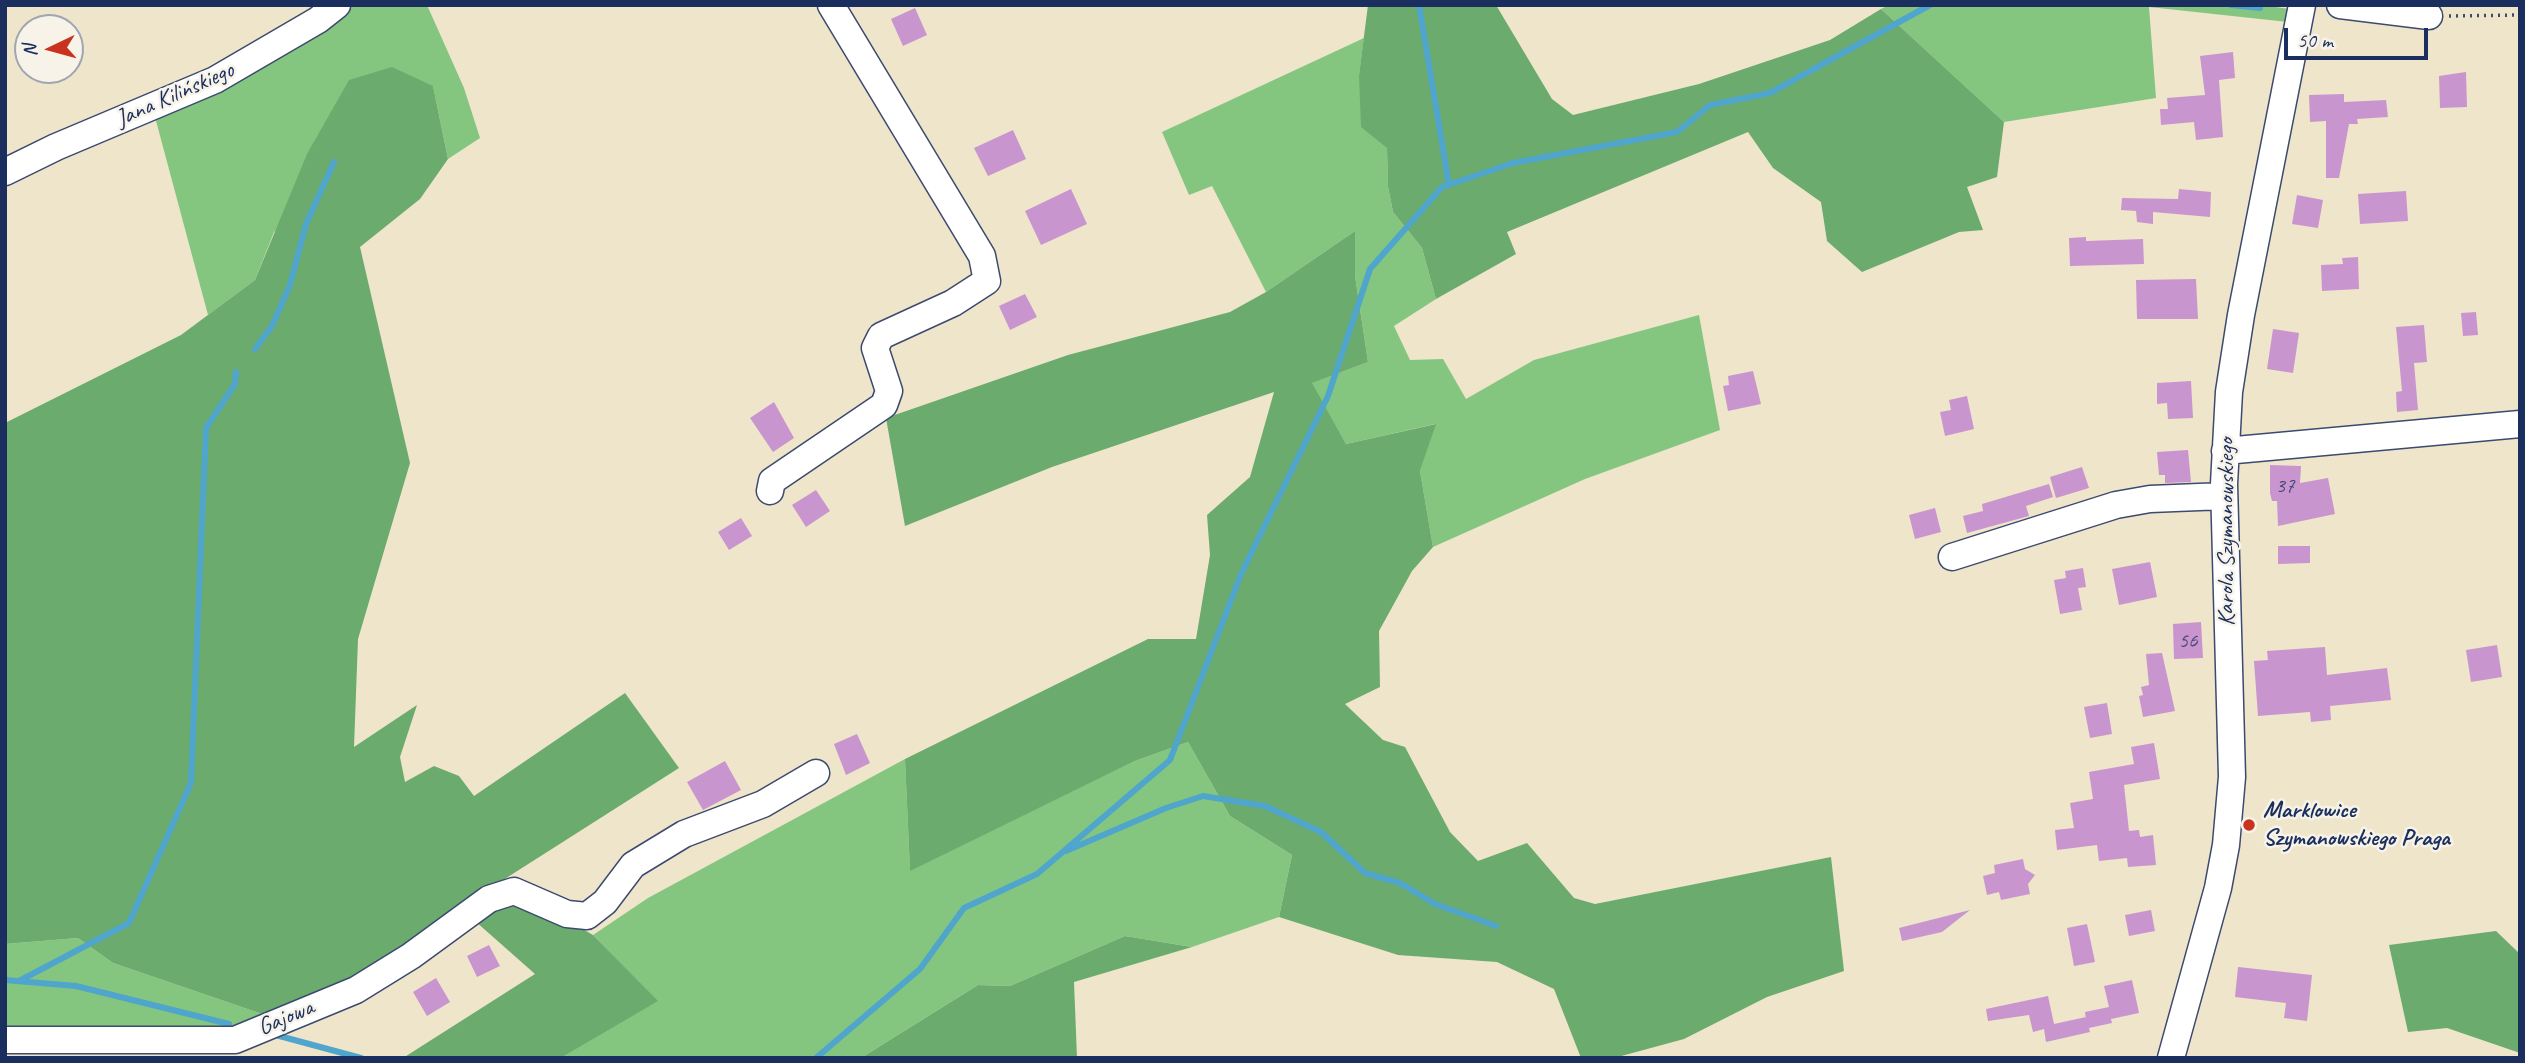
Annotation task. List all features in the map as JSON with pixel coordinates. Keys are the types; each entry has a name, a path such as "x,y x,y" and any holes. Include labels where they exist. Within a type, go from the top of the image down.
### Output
{"street":[{"name":"Jana Kilińskiego","path":"5,173 56,147 215,80 337,5"},
{"path":"769,491 772,481 884,405 889,391 875,348 881,336 953,303 988,281 982,256 831,5"},
{"name":"Karola Szymanowskiego","path":"2171,1058 2218,888 2230,811 2224,496 2229,392 2241,315 2302,5"},
{"path":"2340,5 2429,16"},
{"path":"2225,451 2520,424"},
{"path":"1952,557 2116,505 2150,499 2224,496"},
{"name":"Gajowa","path":"5,1040 235,1040 356,990 411,956 489,899 514,891 567,914 587,916 605,902 633,865 684,834 763,804 816,773"}],"path":[{"path":"2429,16 2520,15"}],"green space":[{"path":"353,5 427,5 464,88 480,138 448,159 433,86 274,232 255,280 208,315 155,117 295,50"},
{"path":"1368,5 1496,5 1552,99 1573,115 1699,84 1830,40 1881,9 2004,122 1997,177 1967,187 1983,230 1959,232 1862,272 1827,241 1821,202 1773,168 1748,132 1507,232 1516,254 1436,299 1422,248 1393,212 1388,187 1387,148 1361,127 1359,75"},
{"path":"1889,5 2262,5 2289,9 2288,22 2149,7 2156,98 2004,122 1881,9"},
{"path":"1364,38 1359,75 1387,148 1388,187 1393,212 1422,248 1436,299 1394,326 1410,360 1443,359 1466,399 1534,360 1699,315 1720,430 1585,479 1433,547 1420,471 1435,424 1346,444 1311,383 1368,362 1355,276 1355,231 1266,292 1212,186 1189,195 1162,132"},
{"path":"392,67 433,86 448,159 420,199 360,247 410,463 358,639 354,747 417,705 400,757 405,782 434,766 459,776 474,796 625,693 679,768 500,882 593,935 658,1001 561,1058 403,1058 535,974 475,921 428,953 268,1016 113,963 78,938 5,944 5,423 181,335 255,280 307,154 349,80"},
{"path":"1355,231 1355,276 1368,362 1312,383 1346,444 1436,424 1420,471 1433,547 1412,571 1379,631 1380,687 1345,704 1383,740 1405,747 1450,832 1478,861 1527,843 1574,898 1595,904 1831,857 1844,971 1767,997 1684,1039 1614,1058 1581,1058 1554,989 1497,962 1398,955 1279,917 1292,855 1230,816 1188,742 1135,761 910,871 905,759 1148,639 1196,639 1210,555 1207,515 1250,477 1274,392 1052,467 905,526 886,418 1068,355 1230,312 1266,292"},
{"path":"1188,742 1230,816 1292,855 1279,917 1192,947 1125,936 1010,986 978,985 861,1058 561,1058 657,1001 593,935 648,898 905,759 910,870 1135,761"},
{"path":"2496,931 2520,954 2520,1053 2447,1028 2408,1032 2389,945"},
{"path":"1125,936 1192,947 1074,982 1077,1058 861,1058 978,985 1010,986"},
{"path":"78,938 113,963 268,1016 290,1029 231,1054 202,1054 202,1036 5,1035 5,944"}],"building":[{"path":"915,8 927,35 903,46 891,19"},
{"path":"2233,52 2235,78 2219,80 2223,137 2196,140 2194,122 2161,125 2160,109 2168,109 2167,98 2205,95 2200,56"},
{"path":"2466,72 2467,107 2440,108 2439,76"},
{"path":"2344,94 2344,102 2386,100 2388,117 2357,119 2358,124 2349,124 2339,178 2326,178 2326,121 2310,122 2309,95"},
{"path":"1013,130 1026,159 988,176 974,148"},
{"path":"1071,189 1087,224 1041,245 1025,211"},
{"path":"2179,189 2211,192 2210,217 2153,212 2153,224 2137,222 2136,211 2121,210 2122,198 2178,199"},
{"path":"2406,191 2408,221 2360,224 2358,194"},
{"path":"2297,195 2323,200 2318,228 2292,224"},
{"path":"2086,237 2086,241 2143,239 2144,264 2070,266 2069,238"},
{"path":"2358,257 2359,289 2322,291 2321,265 2343,264 2342,258"},
{"path":"2196,279 2198,319 2137,319 2136,280"},
{"path":"1025,294 1037,317 1010,330 999,306"},
{"path":"2476,312 2478,335 2463,336 2461,313"},
{"path":"2424,325 2427,362 2414,363 2418,410 2397,412 2396,392 2402,391 2396,327"},
{"path":"2273,329 2299,333 2293,373 2267,369"},
{"path":"1753,371 1761,404 1728,411 1723,386 1729,385 1728,376"},
{"path":"2191,381 2193,418 2168,419 2167,403 2157,404 2157,383"},
{"path":"1967,396 1974,429 1945,436 1940,412 1951,410 1949,400"},
{"path":"774,402 794,438 773,452 750,418"},
{"path":"2188,450 2191,482 2165,483 2165,475 2159,475 2157,452"},
{"path":"2270,465 2301,466 2300,483 2328,478 2335,514 2278,526 2277,501 2272,501 2270,493"},
{"path":"2082,467 2089,488 2056,498 2050,477"},
{"path":"2049,484 2053,497 2026,506 2029,516 1967,533 1963,516 1983,511 1982,504"},
{"path":"816,490 830,511 806,527 792,505"},
{"path":"1935,508 1941,532 1915,539 1909,515"},
{"path":"741,518 752,536 729,550 718,532"},
{"path":"2278,546 2310,546 2310,563 2278,564"},
{"path":"2150,562 2157,597 2119,605 2112,569"},
{"path":"2083,568 2086,587 2078,588 2082,610 2060,614 2054,580 2066,578 2065,571"},
{"path":"2201,622 2203,658 2174,659 2173,624"},
{"path":"2497,645 2502,677 2471,682 2466,650"},
{"path":"2325,647 2327,675 2387,668 2391,700 2330,706 2331,720 2311,722 2310,712 2258,716 2254,661 2268,660 2267,651"},
{"path":"2162,653 2175,711 2143,717 2139,696 2143,695 2141,687 2149,685 2146,654"},
{"path":"2107,703 2112,734 2090,738 2084,707"},
{"path":"857,734 870,763 846,775 834,744"},
{"path":"2154,743 2160,779 2124,785 2129,831 2139,830 2140,837 2153,835 2156,865 2128,867 2127,858 2099,861 2097,845 2057,850 2055,830 2074,828 2070,803 2093,799 2089,772 2134,764 2131,747"},
{"path":"725,761 741,790 703,810 687,782"},
{"path":"2023,859 2025,869 2035,875 2028,884 2030,894 2001,900 1999,892 1987,895 1983,876 1995,873 1994,865"},
{"path":"1970,910 1942,932 1902,941 1899,928"},
{"path":"2151,910 2155,931 2129,936 2125,915"},
{"path":"2087,924 2095,962 2074,966 2067,928"},
{"path":"489,945 500,966 477,977 467,956"},
{"path":"2238,967 2312,975 2307,1021 2284,1018 2286,1003 2235,997"},
{"path":"436,978 450,1002 427,1016 413,992"},
{"path":"2132,980 2139,1013 2111,1019 2112,1023 2089,1028 2090,1032 2046,1042 2044,1029 2033,1032 2029,1015 1988,1021 1986,1009 2048,996 2054,1024 2086,1017 2085,1012 2109,1007 2104,986"}],"waterway":[{"path":"1419,5 1449,185"},
{"path":"816,1058 920,969 964,908 1037,874 1170,760 1241,574 1328,396 1370,269 1442,187 1513,163 1677,132 1710,105 1770,93 1930,5"},
{"path":"2231,5 2260,8"},
{"path":"255,349 272,326 290,285 306,224 334,162"},
{"path":"19,981 129,923 191,783 206,428 235,384 236,372"},
{"path":"1066,851 1166,808 1203,796 1265,806 1321,832 1365,873 1400,883 1435,904 1496,926"},
{"path":"5,980 76,986 229,1024"},
{"path":"272,1034 361,1058"}],"place":[{"name":"Marklowice Szymanowskiego Praga","path":"2249,825"}]}
